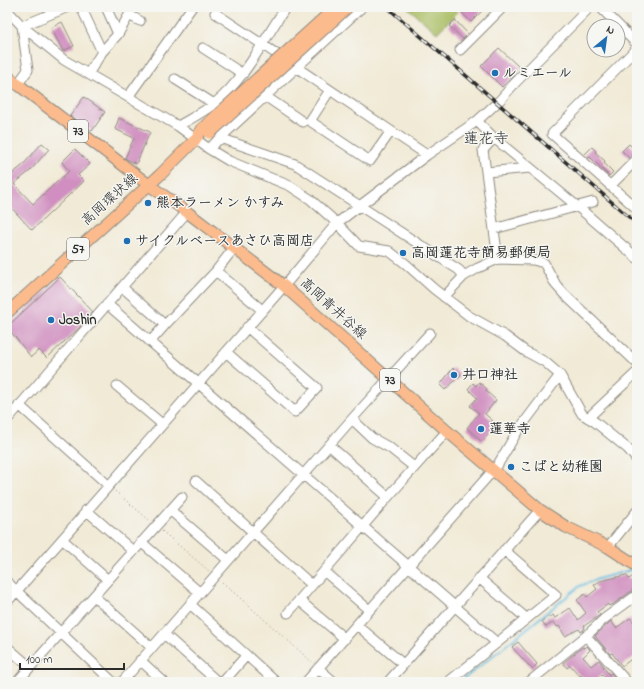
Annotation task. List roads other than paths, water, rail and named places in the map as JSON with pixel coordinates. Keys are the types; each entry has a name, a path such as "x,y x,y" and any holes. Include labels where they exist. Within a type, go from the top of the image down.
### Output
{"main road":[{"name":"高岡環状線","path":"211,133 336,7"},
{"name":"高岡環状線","path":"7,313 149,185 195,140 211,133 348,7"},
{"name":"高岡青井谷線","path":"7,76 284,286 447,431 540,510 566,528 608,547 637,566"}],"street":[{"path":"22,26 68,7"},
{"path":"81,7 102,52"},
{"path":"106,7 118,34"},
{"path":"128,97 192,7"},
{"path":"460,50 503,7"},
{"path":"7,602 86,510 284,286 337,223 427,155 477,121 500,100 590,7"},
{"path":"600,7 637,44"},
{"path":"178,126 214,104 233,86 243,74 283,8"},
{"path":"208,150 211,133 265,96 361,8"},
{"path":"7,10 22,26 64,60 178,126 208,150 229,161 290,186 310,199 337,223 359,246 389,251 469,316 505,336 525,351 545,362 560,375 582,414 628,449 637,460"},
{"path":"215,12 427,155"},
{"path":"88,74 102,52 118,34 129,15 140,21"},
{"path":"17,85 28,70 22,26"},
{"path":"203,48 243,74"},
{"path":"637,48 552,134 637,209"},
{"path":"175,79 214,104"},
{"path":"330,90 310,121 370,161 391,131"},
{"path":"265,96 303,122"},
{"path":"477,121 494,138 637,258"},
{"path":"211,133 295,164 459,270 464,276"},
{"path":"494,138 483,150 498,259"},
{"path":"610,186 637,159"},
{"path":"486,172 530,168"},
{"path":"494,229 593,202"},
{"path":"7,420 187,212"},
{"path":"150,342 216,271 234,248"},
{"path":"444,297 464,276 498,259 533,260 544,263 556,285 564,294 637,363"},
{"path":"216,271 262,310"},
{"path":"122,287 165,325"},
{"path":"106,304 497,643"},
{"path":"226,352 295,412 317,388 248,327"},
{"path":"122,682 302,475 430,333"},
{"path":"588,418 637,372"},
{"path":"306,682 493,470 517,432 560,375"},
{"path":"118,386 162,424"},
{"path":"19,405 108,486"},
{"path":"352,419 372,438 390,448 414,467"},
{"path":"288,613 447,431"},
{"path":"329,445 388,497"},
{"path":"196,481 312,585"},
{"path":"17,682 182,497"},
{"path":"86,510 133,551"},
{"path":"170,510 228,560"},
{"path":"388,682 540,510"},
{"path":"608,547 637,511"},
{"path":"62,539 108,580"},
{"path":"141,542 199,592"},
{"path":"448,682 556,595 504,550"},
{"path":"324,571 369,610"},
{"path":"479,578 526,618"},
{"path":"7,582 113,682"},
{"path":"529,682 586,636 604,618 637,595"},
{"path":"94,596 151,647"},
{"path":"300,600 345,639"},
{"path":"190,604 276,682"},
{"path":"357,625 403,664"},
{"path":"164,634 218,682"},
{"path":"586,636 627,682"},
{"path":"7,647 30,667"},
{"path":"223,682 246,656"},
{"path":"140,660 164,682"},
{"path":"318,668 334,682"}],"waterway":[{"path":"460,682 580,586 598,579 634,569"}],"railway":[{"path":"387,7 637,224"}],"place":[{"name":"ルミエール","path":"495,73"},
{"name":"熊本ラーメン かすみ","path":"148,203"},
{"name":"サイクルベースあさひ高岡店","path":"127,241"},
{"name":"高岡蓮花寺簡易郵便局","path":"403,253"},
{"name":"Joshin","path":"51,320"},
{"name":"井口神社","path":"454,375"},
{"name":"蓮華寺","path":"481,429"},
{"name":"こばと幼稚園","path":"511,467"}],"district":[{"name":"蓮花寺","path":"486,139"}]}
